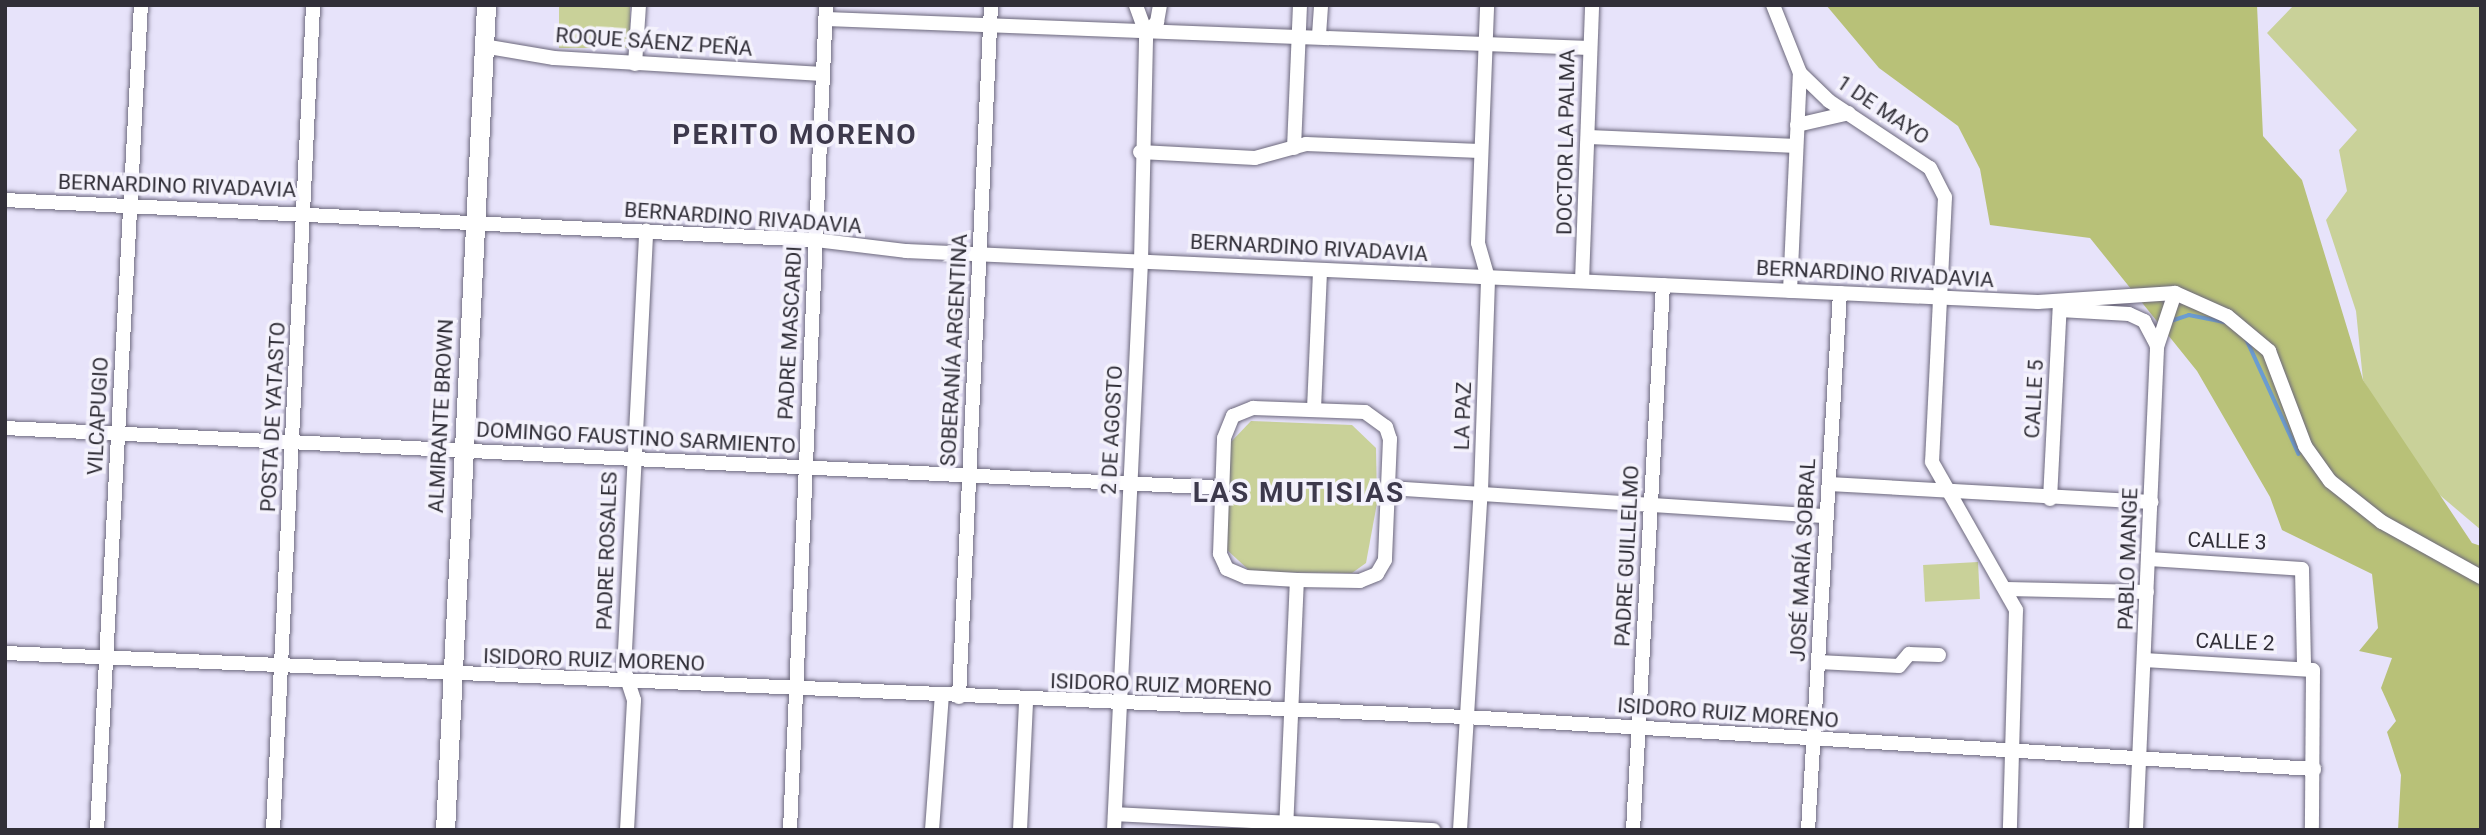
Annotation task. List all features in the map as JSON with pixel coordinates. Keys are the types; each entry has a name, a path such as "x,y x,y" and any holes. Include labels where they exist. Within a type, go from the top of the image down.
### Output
{"street":[{"name":"VILCAPUGIO","path":"97,830 141,5"},
{"name":"POSTA DE YATASTO","path":"273,830 313,5"},
{"name":"ALMIRANTE BROWN","path":"445,830 450,676 485,5"},
{"path":"635,64 639,5"},
{"name":"SOBERANÍA ARGENTINA","path":"959,697 991,5"},
{"name":"2 DE AGOSTO","path":"1114,830 1141,261 1140,152 1146,33 1136,5"},
{"name":"2 DE AGOSTO","path":"1146,33 1157,22 1160,5"},
{"path":"1294,148 1300,5"},
{"path":"1319,35 1321,5"},
{"name":"LA PAZ","path":"1460,830 1481,491 1488,278 1478,243 1487,5"},
{"name":"DOCTOR LA PALMA","path":"1583,281 1590,136 1589,48 1592,5"},
{"name":"1 DE MAYO","path":"1773,5 1800,73 1849,113 1912,155 1940,182 1949,214 1933,462 2006,589 2019,629 2010,830"},
{"path":"826,12 990,28 1146,33 1180,28 1589,48"},
{"name":"PADRE MASCARDI","path":"790,830 826,12"},
{"name":"ROQUE SÁENZ PEÑA","path":"483,46 635,64 823,74"},
{"path":"1790,291 1800,73"},
{"path":"1797,125 1849,113"},
{"path":"1590,136 1796,146"},
{"path":"1140,152 1255,158 1294,148 1480,151"},
{"name":"BERNARDINO RIVADAVIA","path":"5,200 303,212 815,240 979,253 1943,297 2129,314 2144,321 2157,347"},
{"name":"PADRE ROSALES","path":"627,830 634,700 624,670 632,459 646,232"},
{"path":"1314,409 1320,270"},
{"name":"PADRE GUILLELMO","path":"1633,830 1663,285"},
{"name":"BERNARDINO RIVADAVIA","path":"2060,306 2151,291 2175,293 2227,316 2269,351 2305,446 2337,487 2382,522 2481,577"},
{"name":"JOSÉ MARÍA SOBRAL","path":"1808,830 1840,293"},
{"name":"PABLO MANGE","path":"2136,830 2157,347 2175,293"},
{"name":"CALLE 5","path":"2050,499 2060,306"},
{"path":"1253,408 1314,409 1365,412 1380,420 1390,439 1385,560 1377,574 1360,581 1246,577 1227,569 1220,554 1222,488 1224,438 1233,416 1253,408"},
{"name":"DOMINGO FAUSTINO SARMIENTO","path":"5,428 1222,488"},
{"path":"1829,484 2050,499 2151,502"},
{"path":"1389,488 1481,491 1827,516"},
{"name":"CALLE 3","path":"2149,559 2302,569 2304,666"},
{"path":"1286,826 1297,580"},
{"path":"2006,589 2147,592"},
{"name":"ISIDORO RUIZ MORENO","path":"5,653 450,676 796,687 1121,706 1466,717 2139,762 2314,769"},
{"path":"1818,662 1899,666 1909,654 1939,655"},
{"name":"CALLE 2","path":"2144,660 2304,666 2316,679 2314,769"},
{"path":"932,830 942,695"},
{"path":"1020,830 1026,701"},
{"path":"2312,830 2314,769"},
{"path":"1115,814 1286,826 1434,830"}],"green space":[{"path":"559,5 630,5 630,48 559,48"},
{"path":"1826,5 2257,5 2263,136 2302,180 2363,380 2472,543 2481,546 2481,830 2398,830 2401,775 2387,732 2396,721 2381,688 2392,658 2359,651 2378,628 2372,574 2282,530 2270,497 2197,371 2090,238 1990,225 1980,169 1958,126 1879,68"},
{"path":"2294,5 2481,5 2481,530 2422,480 2363,380 2356,311 2326,220 2347,191 2339,150 2357,130 2267,33"},
{"path":"1251,421 1352,425 1376,448 1377,503 1366,563 1352,573 1251,572 1226,549 1229,444"},
{"path":"1978,562 1980,599 1925,602 1923,565"}],"waterway":[{"path":"2171,321 2189,315 2224,322"},
{"path":"2247,340 2299,454"}],"district":[{"name":"PERITO MORENO","path":"795,135"},
{"name":"LAS MUTISIAS","path":"1299,493"}]}
